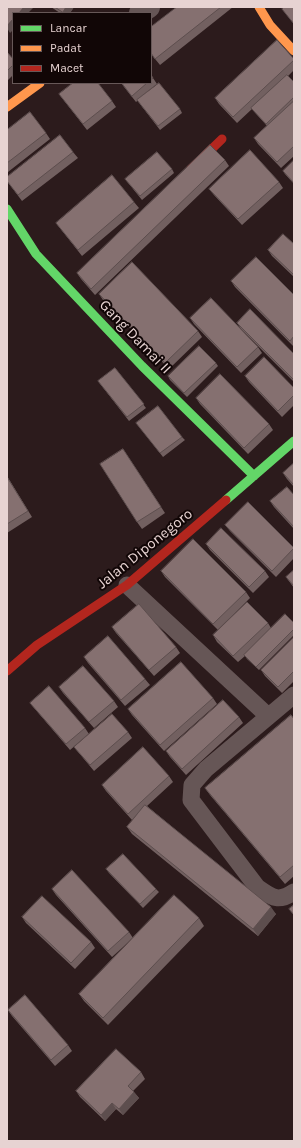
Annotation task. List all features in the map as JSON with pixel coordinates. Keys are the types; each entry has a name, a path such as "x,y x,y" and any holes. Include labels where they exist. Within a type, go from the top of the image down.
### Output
{"street":[{"path":"259,7 270,25 294,51"},
{"path":"7,107 39,84"},
{"path":"182,178 222,140"},
{"name":"Gang Damai II","path":"7,209 36,254 71,286 142,366 254,476"},
{"name":"Jalan Diponegoro","path":"7,670 37,645 127,584 294,441"}],"lane":[{"path":"127,584 268,716"},
{"path":"294,695 206,769 192,785 192,800 257,887 272,897 284,898 294,892"}],"building":[{"path":"7,7 24,7 20,12 12,12 12,20 7,26"},
{"path":"55,7 66,7 63,12"},
{"path":"177,7 221,7 155,59 152,54 152,26"},
{"path":"284,7 294,7 294,24 282,9"},
{"path":"277,40 294,60 233,117 215,98"},
{"path":"7,52 12,58 12,66 7,71"},
{"path":"287,75 294,82 294,97 266,124 251,108"},
{"path":"159,83 180,109 158,126 137,100"},
{"path":"72,84 99,84 112,101 83,124 59,94"},
{"path":"123,84 146,84 132,96"},
{"path":"294,101 294,146 277,162 254,138"},
{"path":"30,112 46,133 7,163 7,130"},
{"path":"60,135 73,152 18,195 7,181 7,177"},
{"path":"210,145 225,160 91,289 77,273"},
{"path":"250,150 279,182 238,219 209,189"},
{"path":"157,152 172,169 140,196 125,179"},
{"path":"294,160 294,183 283,171"},
{"path":"112,175 134,202 78,250 56,223"},
{"path":"283,234 294,244 294,275 268,250"},
{"path":"256,257 294,295 294,336 290,341 231,281"},
{"path":"132,262 198,331 165,363 99,294"},
{"path":"211,298 258,347 237,367 190,318"},
{"path":"250,309 294,354 294,380 237,323"},
{"path":"199,346 216,363 184,393 168,376"},
{"path":"264,357 294,388 294,395 278,411 245,376"},
{"path":"115,368 144,404 127,417 98,381"},
{"path":"220,374 269,424 244,448 196,398"},
{"path":"158,406 182,437 160,453 136,423"},
{"path":"123,449 161,507 137,522 100,464"},
{"path":"294,463 294,485 283,473"},
{"path":"7,477 28,511 7,524"},
{"path":"287,487 294,495 294,527 270,501"},
{"path":"248,502 294,548 272,571 225,525"},
{"path":"221,528 265,571 249,587 206,544"},
{"path":"193,539 246,592 213,624 161,571"},
{"path":"294,570 294,586 286,577"},
{"path":"247,602 268,623 233,656 213,635"},
{"path":"139,604 176,647 149,670 112,627"},
{"path":"285,614 294,623 294,629 256,667 244,655"},
{"path":"108,636 145,679 121,700 84,657"},
{"path":"294,637 294,671 278,687 261,670"},
{"path":"181,662 213,698 160,745 128,709"},
{"path":"83,666 114,701 89,722 59,687"},
{"path":"49,686 85,728 66,744 30,703"},
{"path":"223,700 239,717 182,769 166,751"},
{"path":"112,714 128,732 90,765 74,747"},
{"path":"291,715 294,719 294,865 280,877 205,788"},
{"path":"143,747 169,776 128,814 102,785"},
{"path":"145,805 271,907 253,929 127,827"},
{"path":"123,854 156,889 140,904 106,869"},
{"path":"72,870 129,932 108,951 52,889"},
{"path":"174,895 199,918 103,1018 79,994"},
{"path":"42,896 91,942 71,963 22,917"},
{"path":"294,905 294,915 289,909"},
{"path":"25,995 68,1045 51,1060 8,1010"},
{"path":"116,1049 141,1072 128,1086 134,1092 119,1109 112,1103 101,1115 76,1091"}],"traffic: fast":[{"path":"7,209 36,254 142,366 254,476"},
{"path":"226,500 294,441"}],"traffic: slow":[{"path":"259,7 270,25 294,51"},
{"path":"7,107 39,84"}],"traffic: jam":[{"path":"191,169 222,139"},
{"path":"7,671 37,645 127,585 226,500"}]}
